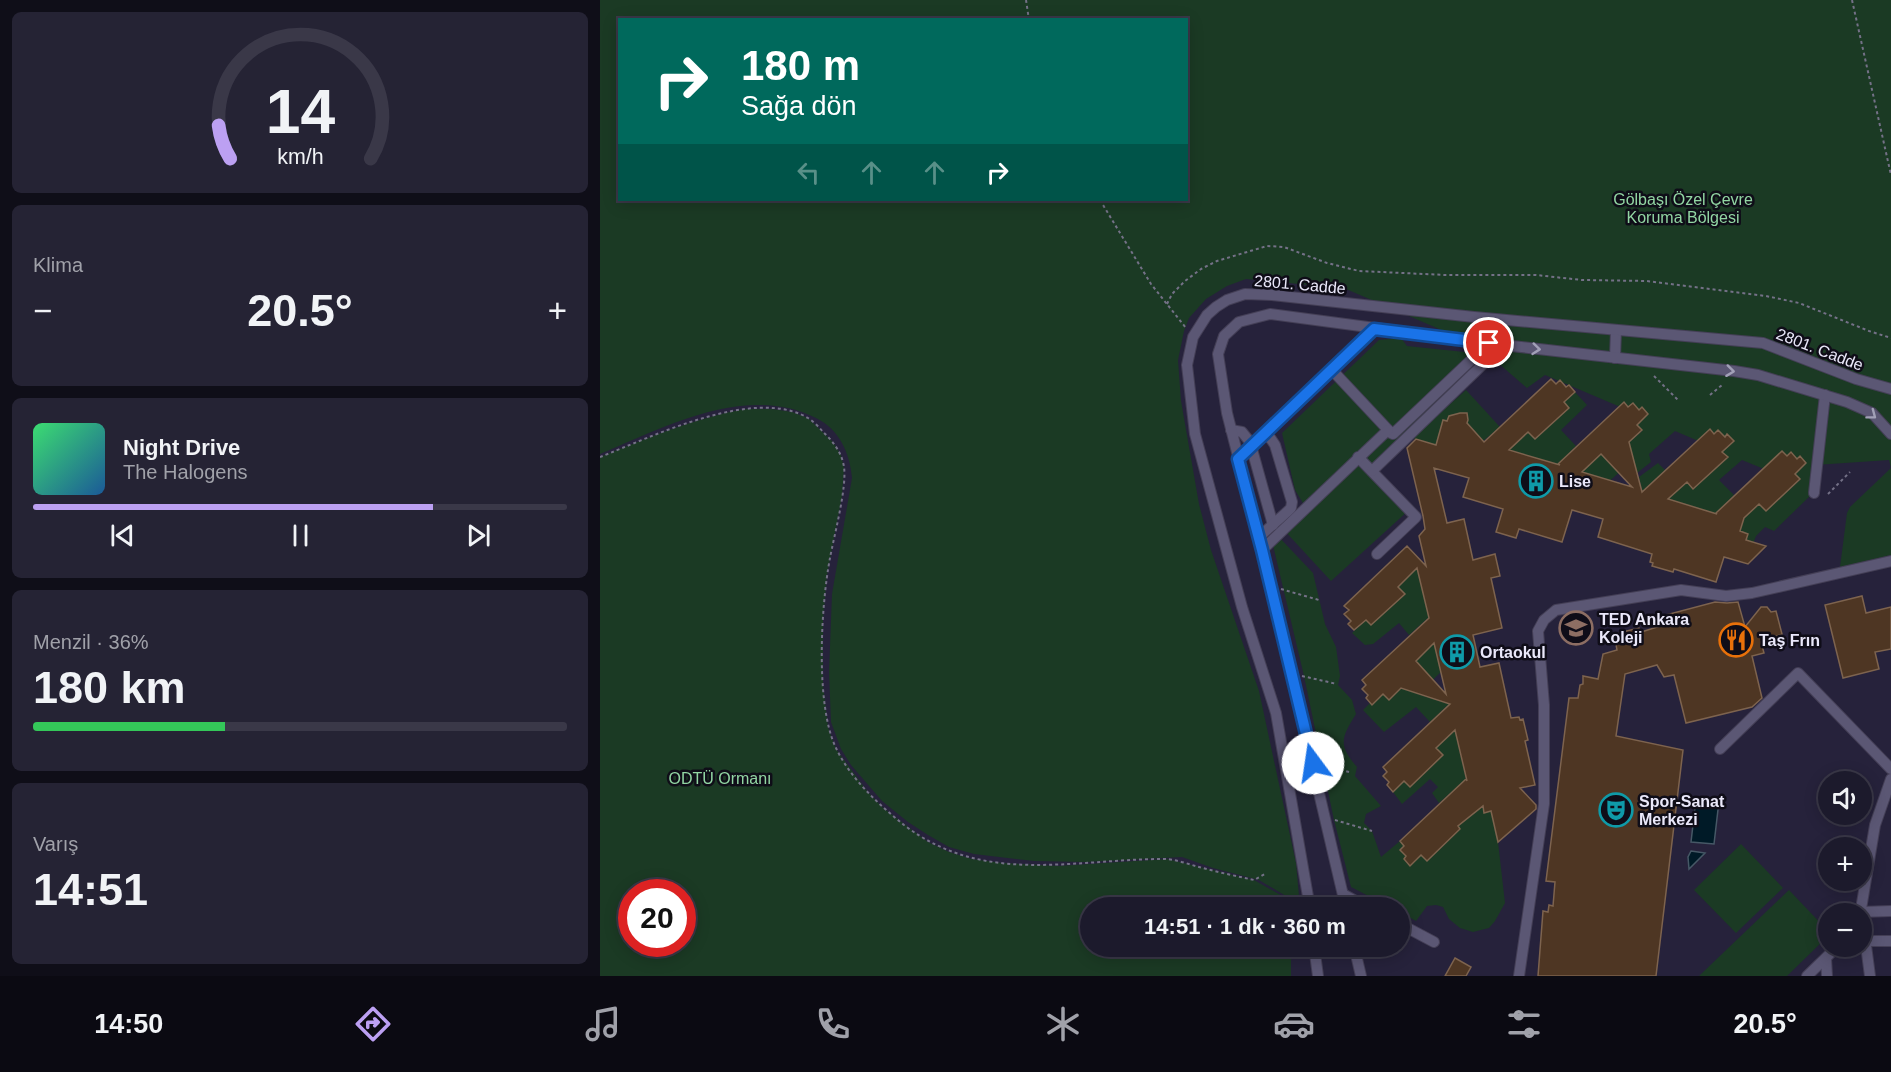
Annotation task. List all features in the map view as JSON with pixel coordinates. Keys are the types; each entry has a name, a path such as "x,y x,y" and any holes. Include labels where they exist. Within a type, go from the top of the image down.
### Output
{"street":[{"name":"2801. Cadde","path":"1308,897 1276,713 1242,607 1195,434 1187,365 1193,337 1207,315 1216,307 1227,300 1245,294 1300,297 1474,317 1763,343 1856,379 1891,389"},
{"path":"1343,897 1259,537 1227,413 1218,354 1224,336 1239,322 1270,314 1374,329 1758,375 1847,402 1872,413 1891,434"},
{"path":"1238,459 1374,329"},
{"path":"1615,358 1616,330"},
{"path":"1262,550 1358,457 1390,432 1489,343"},
{"path":"1372,471 1503,345"},
{"path":"1332,370 1401,443"},
{"path":"1814,493 1825,395"},
{"path":"1231,430 1246,435 1251,446 1273,525"},
{"path":"1259,537 1291,508 1292,502 1275,445 1272,439 1265,435"},
{"path":"1358,457 1416,517 1377,554"},
{"path":"1519,976 1544,804 1544,705 1538,631 1544,620 1557,610 1681,590 1726,596 1752,593 1891,561"},
{"path":"1720,749 1798,674 1891,769"},
{"path":"1864,903 1875,825 1891,779"},
{"path":"1342,894 1348,897"},
{"path":"1872,916 1891,911"},
{"path":"1410,929 1434,942"},
{"path":"1872,941 1891,941"},
{"path":"1315,957 1318,976"},
{"path":"1357,957 1361,976"},
{"path":"1867,957 1870,976"},
{"path":"1807,976 1826,958"},
{"path":"1826,958 1827,976"}],"path":[{"path":"1026,0 1029,18"},
{"path":"1852,0 1891,175"},
{"path":"1101,201 1151,284 1193,337"},
{"path":"1167,304 1172,294 1185,281 1209,265 1267,246 1284,247 1327,263 1359,271 1446,275 1536,275 1582,280 1647,281 1766,296 1798,303 1891,338"},
{"path":"1654,375 1679,401"},
{"path":"1710,395 1722,385"},
{"path":"600,457 690,422 715,414 745,409 772,409 792,412 808,418 833,442 841,455 844,468 842,496 827,575 823,619 822,685 828,727 836,748 867,791 890,813 928,842 972,859 1002,863 1058,866 1167,859 1254,880 1265,874"},
{"path":"1828,494 1850,472"},
{"path":"1270,585 1319,600"},
{"path":"1291,673 1337,684"},
{"path":"1313,763 1349,772"},
{"path":"1325,816 1372,831"}],"green space":[{"name":"Gölbaşı Özel Çevre Koruma Bölgesi","path":"600,0 1891,0 1891,468 1889,460 1815,465 1811,495 1774,531 1765,527 1756,536 1753,544 1746,540 1748,534 1737,531 1740,521 1759,504 1766,510 1800,480 1795,474 1802,466 1764,469 1742,460 1719,480 1734,495 1719,510 1727,519 1668,499 1687,482 1694,488 1727,458 1722,451 1675,431 1649,454 1651,462 1637,473 1633,460 1604,486 1582,472 1601,454 1608,461 1642,431 1637,425 1644,417 1545,375 1527,388 1497,362 1502,356 1346,289 1246,279 1227,286 1206,299 1189,318 1178,360 1181,401 1199,504 1211,550 1259,691 1296,863 1299,897 1287,897 1259,880 1182,857 1086,862 1034,861 974,854 949,847 908,822 882,801 851,765 841,749 831,722 829,672 832,594 852,478 849,460 842,443 831,428 824,423 789,408 762,405 734,407 678,422 600,454"},
{"path":"1401,338 1407,346 1493,355 1372,471 1409,510 1331,581 1283,529 1306,508 1295,490 1282,433 1379,340"},
{"path":"1466,390 1500,427 1483,441 1471,427 1464,432 1468,420 1467,413 1449,416 1447,421 1443,420 1437,442 1444,447 1412,438"},
{"path":"1575,392 1587,405 1561,430 1576,446 1561,461 1569,470 1509,450 1528,432 1535,439 1569,408 1564,402"},
{"name":"ODTÜ Ormanı","path":"745,409 792,412 808,418 833,442 841,455 844,468 842,496 827,575 823,619 823,685 828,727 836,749 867,791 882,807 928,842 972,859 1058,866 1167,859 1254,880 1284,897 1080,897 1080,957 1291,957 1291,976 600,976 600,457 671,429"},
{"path":"1658,463 1665,470 1646,488 1654,497 1651,500 1642,490 1639,477"},
{"path":"1891,468 1891,555 1840,567 1847,513 1850,507"},
{"path":"1277,535 1313,573 1325,624 1336,647 1340,676 1338,685 1352,700 1356,714 1347,729 1344,747 1357,767 1355,776 1381,806 1366,814 1364,823 1372,831 1381,857 1400,841 1404,846 1400,850 1406,856 1404,859 1410,866 1421,855 1427,861 1460,829 1453,822 1467,818 1482,802 1484,812 1491,811 1498,842 1505,903 1489,928 1473,932 1460,928 1449,919 1443,907 1436,905 1427,906 1416,921 1410,918 1410,897 1370,897 1351,887 1272,541"},
{"path":"1417,568 1429,617 1409,635 1399,623 1373,644 1365,645 1352,633 1366,620 1371,625 1404,594 1398,587"},
{"path":"1434,643 1442,671 1418,694 1449,704 1430,722 1416,707 1384,732 1363,710 1383,694 1389,699 1422,668 1416,661"},
{"path":"1455,730 1466,779 1439,803 1432,793 1438,787 1430,779 1402,804 1393,792 1404,781 1410,787 1443,755 1436,748"},
{"path":"1741,844 1783,888 1736,933 1694,890"},
{"path":"1789,890 1818,920 1818,946 1787,976 1699,976"}],"water":[{"path":"1696,799 1719,801 1714,844 1691,842"},
{"path":"1691,851 1705,853 1689,869 1688,857"}],"building":[{"path":"1551,379 1556,384 1560,380 1575,392 1564,402 1569,408 1535,439 1528,432 1509,450 1560,465 1558,464 1624,402 1628,407 1633,403 1639,410 1642,407 1648,414 1637,425 1642,430 1629,442 1642,492 1710,429 1714,434 1718,430 1725,437 1727,434 1734,441 1722,452 1728,457 1693,489 1687,482 1668,499 1717,514 1782,451 1787,456 1791,452 1797,459 1800,456 1806,463 1795,474 1800,479 1766,511 1759,504 1744,518 1740,531 1748,534 1746,540 1766,546 1748,564 1724,557 1716,582 1674,569 1673,572 1652,566 1653,563 1650,562 1652,554 1598,537 1603,519 1572,510 1562,542 1519,529 1516,538 1496,532 1503,509 1463,497 1469,478 1434,468 1447,523 1464,519 1473,560 1495,554 1500,576 1491,578 1502,628 1473,635 1480,667 1499,663 1511,718 1523,719 1528,740 1525,741 1535,785 1520,788 1536,805 1536,809 1498,842 1491,811 1484,813 1483,806 1458,826 1460,829 1427,861 1421,855 1410,866 1404,859 1406,856 1400,850 1404,846 1400,841 1466,779 1467,781 1455,730 1436,748 1443,755 1410,787 1404,781 1393,792 1387,785 1389,782 1383,776 1387,772 1383,767 1450,704 1401,688 1389,700 1383,694 1372,705 1366,698 1368,695 1362,689 1366,685 1362,680 1429,618 1417,568 1398,587 1405,594 1371,625 1366,620 1354,630 1348,624 1351,621 1344,614 1349,610 1344,606 1407,546 1426,566 1419,536 1425,529 1423,516 1407,448 1416,439 1436,445 1443,420 1447,421 1449,416 1460,413 1467,413 1467,423 1484,442","holes":["1601,454 1632,487 1582,472","1434,643 1446,694 1416,661"]},
{"path":"1862,596 1866,613 1891,607 1891,649 1875,652 1879,669 1843,678 1825,605"},
{"name":"Spor-Sanat Merkezi","path":"1715,602 1738,602 1745,627 1761,607 1767,607 1771,612 1776,611 1782,634 1761,642 1764,653 1752,656 1762,698 1752,707 1686,723 1674,675 1664,677 1657,665 1625,674 1616,736 1683,750 1656,976 1538,976 1543,911 1548,912 1549,905 1553,906 1555,882 1546,881 1569,698 1578,698 1583,676 1598,679 1603,654 1617,650 1615,639 1620,638 1618,633 1639,628 1641,632 1664,625 1662,616"},
{"path":"1455,958 1471,967 1466,976 1445,976"}],"place":[{"name":"Lise","path":"1536,481"},
{"name":"TED Ankara Koleji","path":"1576,628"},
{"name":"Taş Frın","path":"1736,640"},
{"name":"Ortaokul","path":"1457,652"},
{"name":"Spor-Sanat Merkezi","path":"1616,810"}],"route":[{"path":"1313,763 1238,459 1374,329 1489,343"}]}
